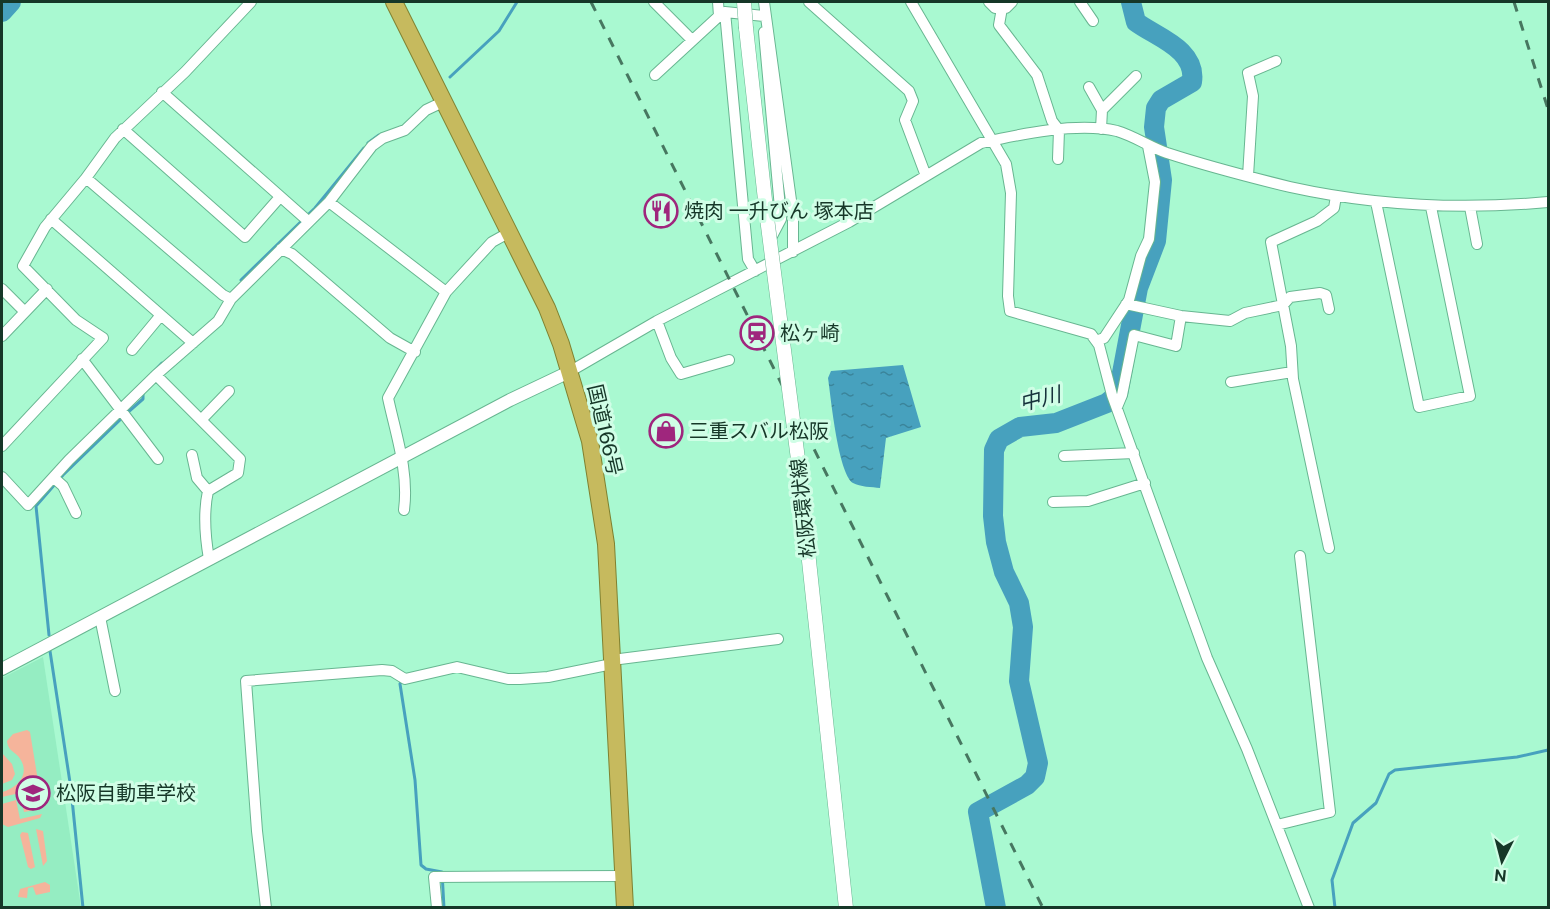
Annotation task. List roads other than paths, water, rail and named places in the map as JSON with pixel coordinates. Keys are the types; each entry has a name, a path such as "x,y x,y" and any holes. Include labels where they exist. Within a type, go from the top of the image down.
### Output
{"highway":[{"name":"国道166号","path":"394,2 547,308 590,441 606,544 625,908"}],"main road":[{"name":"松阪環状線","path":"744,2 770,240 799,466 846,908"}],"street":[{"path":"2,446 103,338 76,320 23,266 27,256 51,219 123,129 202,55 251,2"},
{"path":"654,2 691,39"},
{"path":"718,2 722,14 748,259 754,271"},
{"path":"764,2 764,46 781,219 770,240"},
{"path":"764,2 793,215 793,252"},
{"path":"809,2 909,91 913,101 905,120 926,176"},
{"path":"911,2 1006,164 1011,193 1008,296 1010,311 1091,334 1096,341 1115,402 1207,658 1309,908"},
{"path":"989,2 995,8 1007,5"},
{"path":"1080,2 1093,21"},
{"path":"1007,5 999,25 1037,75 1052,121 1059,130 1058,159"},
{"path":"655,75 691,39 722,14 764,16"},
{"path":"1248,176 1253,96 1248,73 1276,61"},
{"path":"1102,110 1136,76"},
{"path":"1089,87 1102,110 1101,129"},
{"path":"162,92 305,218"},
{"path":"2,477 28,505 125,414 156,375 218,321 231,299 281,249 305,218 329,202 372,146 405,130 426,110 445,101"},
{"path":"123,129 245,237 280,197"},
{"path":"2,667 569,372 657,321 793,252 981,143 1059,130 1101,129 1124,134 1168,153 1248,176 1336,196 1431,207 1470,207 1548,201"},
{"path":"1096,341 1104,338 1126,304 1141,256 1149,239 1155,182 1150,147"},
{"path":"86,178 223,296 231,299"},
{"path":"1329,548 1292,372 1291,346 1271,242 1317,221 1334,208 1336,196"},
{"path":"329,202 446,292"},
{"path":"1377,202 1419,407 1470,396 1431,207"},
{"path":"1470,207 1477,244"},
{"path":"51,219 193,343"},
{"path":"404,510 406,493 402,457 388,398 446,292 492,242 510,232"},
{"path":"281,249 292,254 390,338 415,352"},
{"path":"2,289 25,312"},
{"path":"2,336 47,289"},
{"path":"1126,304 1181,316 1230,321 1245,313 1283,305 1290,297 1320,293 1326,295 1329,309"},
{"path":"132,350 161,315"},
{"path":"1115,402 1122,395 1134,335 1176,346 1181,316"},
{"path":"657,321 670,358 681,374 729,360"},
{"path":"82,359 158,459"},
{"path":"1231,382 1292,372"},
{"path":"156,375 240,459 238,473 208,491 205,506 205,536 209,559"},
{"path":"201,420 229,391"},
{"path":"1064,456 1134,453"},
{"path":"192,455 197,478 208,491"},
{"path":"57,480 76,513"},
{"path":"1053,502 1088,501 1145,483"},
{"path":"1277,825 1330,812 1300,556"},
{"path":"100,617 115,691"},
{"path":"266,908 257,831 246,681 382,670 401,677 457,667 508,679 548,677 612,662 778,639"},
{"path":"437,908 434,877 624,876"}],"water":[{"path":"903,365 921,427 886,438 880,488 853,483 843,465 839,451 828,378 831,371"}],"waterway":[{"path":"2,12 11,2"},
{"path":"450,77 499,31 517,2"},
{"name":"中川","path":"996,908 978,812 1027,785 1035,777 1038,763 1019,681 1023,627 1019,603 1004,572 996,542 993,516 994,450 999,439 1020,427 1056,423 1107,403 1118,394 1138,288 1156,241 1162,180 1154,127 1156,108 1161,100 1192,82 1192,71 1182,52 1136,22 1131,2"},
{"path":"368,143 379,135"},
{"path":"241,280 315,208 364,148"},
{"path":"144,382 162,363"},
{"path":"127,413 143,399 143,391"},
{"path":"49,635 36,506 63,475 122,418"},
{"path":"50,651 71,789 83,908"},
{"path":"402,680 400,684 415,780 421,865 426,869 442,872 444,908"},
{"path":"1335,908 1332,880 1353,823 1376,803 1389,774 1395,770 1517,757 1548,750"}],"railway":[{"path":"591,2 1043,908"},
{"path":"1514,2 1548,109"}],"place":[{"name":"焼肉 一升びん 塚本店","path":"661,211"},
{"name":"松ヶ崎","path":"757,333"},
{"name":"三重スバル松阪","path":"666,431"},
{"name":"松阪自動車学校","path":"33,793"}]}
